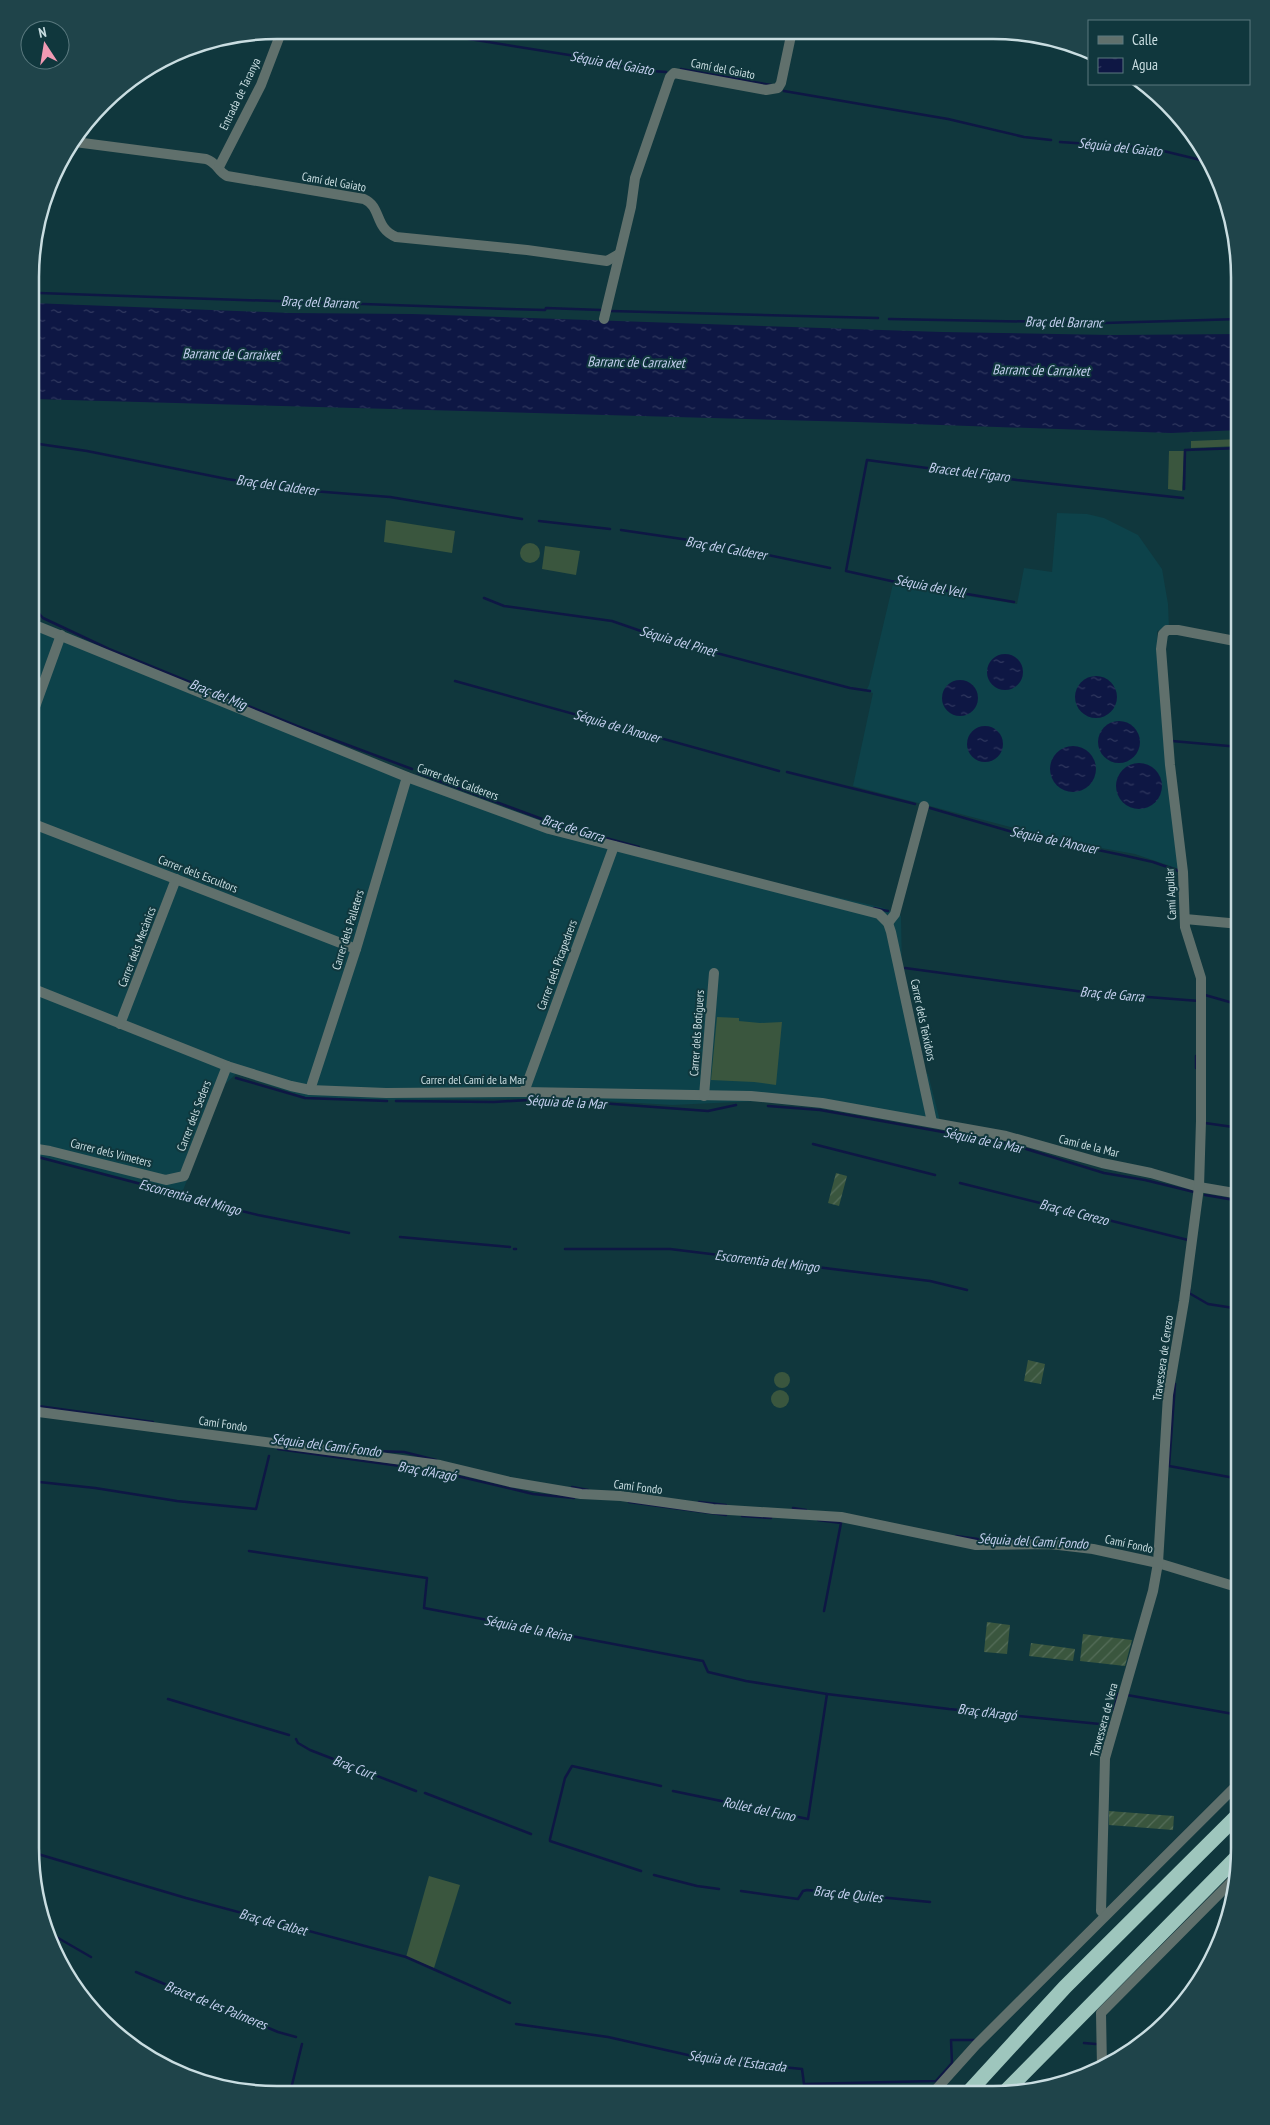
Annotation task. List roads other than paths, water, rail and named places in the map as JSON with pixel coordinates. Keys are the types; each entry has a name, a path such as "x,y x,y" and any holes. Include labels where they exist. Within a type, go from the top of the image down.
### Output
{"highway":[{"path":"974,2086 1065,1987 1231,1823"},
{"path":"1011,2086 1231,1864"}],"street":[{"name":"Entrada de Taranya","path":"219,167 261,85 279,39"},
{"name":"Camí del Gaiato","path":"81,143 206,158 214,161 221,173 227,176 364,199 373,204 383,228 389,234 396,237 527,250 611,264 619,254 631,207 635,178 670,77 674,72 766,90 778,88 781,83 790,39"},
{"path":"604,319 611,264"},
{"name":"Carrer dels Calderers","path":"39,627 407,777 549,829 879,914 888,923"},
{"name":"Camí Aguilar","path":"1199,1187 1201,978 1185,927 1183,874 1170,765 1161,649 1164,634 1167,630 1178,630 1231,640"},
{"path":"39,699 62,635"},
{"name":"Carrer dels Palleters","path":"310,1090 356,949 407,777"},
{"path":"888,923 895,914 924,806"},
{"name":"Carrer dels Escultors","path":"39,826 356,949"},
{"name":"Carrer dels Picapedrers","path":"524,1092 614,846"},
{"name":"Carrer dels Mecànics","path":"120,1024 176,879"},
{"path":"1186,919 1231,923"},
{"name":"Carrer dels Teixidors","path":"888,923 932,1122"},
{"name":"Carrer dels Botiguers","path":"704,1096 714,973"},
{"name":"Carrer del Camí de la Mar","path":"39,991 227,1066 310,1090 386,1093 524,1092 751,1096 822,1103 932,1122"},
{"name":"Carrer dels Seders","path":"184,1176 227,1066"},
{"name":"Camí de la Mar","path":"932,1122 1006,1136 1071,1156 1151,1173 1199,1187 1231,1192"},
{"name":"Carrer dels Vimeters","path":"39,1149 166,1180 184,1176"},
{"name":"Travessera de Cerezo","path":"1158,1564 1168,1395 1184,1301 1199,1187"},
{"name":"Camí Fondo","path":"39,1412 440,1466 510,1482 581,1494 621,1496 713,1509 841,1517 976,1545 1050,1544 1093,1549 1158,1564 1231,1585"},
{"name":"Travessera de Vera","path":"1105,1916 1101,1911 1105,1758 1153,1591 1158,1564"},
{"path":"939,2086 976,2045 1231,1792"},
{"path":"1102,2060 1101,2013 1228,1885"}],"water":[{"name":"Barranc de Carraixet","path":"39,303 290,313 413,314 942,332 1112,335 1231,334 1231,430 1171,433 856,422 39,399"},
{"path":"1005,654 1012,655 1018,659 1022,665 1022,679 1018,685 1012,689 1005,690 998,689 992,685 988,679 987,672 988,665 992,659 998,655"},
{"path":"1100,676 1108,679 1114,685 1117,697 1114,709 1108,715 1092,718 1084,715 1078,709 1075,693 1078,685 1084,679"},
{"path":"960,680 967,681 973,685 977,691 977,705 973,711 967,715 960,716 953,715 947,711 943,705 942,698 943,691 947,685 953,681"},
{"path":"1123,721 1131,724 1137,730 1140,742 1137,754 1131,760 1115,763 1107,760 1101,754 1098,738 1101,730 1107,724"},
{"path":"985,726 992,727 998,731 1002,737 1002,751 998,757 992,761 985,762 978,761 972,757 968,751 967,744 968,737 972,731 978,727"},
{"path":"1068,746 1078,746 1092,756 1096,769 1092,782 1086,788 1078,792 1068,792 1054,782 1050,774 1050,764 1060,750"},
{"path":"1139,763 1152,767 1158,773 1162,786 1158,799 1152,805 1139,809 1126,805 1120,799 1116,786 1120,773 1126,767"}],"waterway":[{"name":"Séquia del Gaiato","path":"469,39 588,58 638,70 666,72"},
{"name":"Séquia del Gaiato","path":"681,69 771,85"},
{"name":"Séquia del Gaiato","path":"784,91 948,119 1024,137 1051,140"},
{"name":"Séquia del Gaiato","path":"1060,142 1151,148 1200,160"},
{"name":"Braç del Barranc","path":"39,293 508,309 601,310"},
{"name":"Braç del Barranc","path":"610,311 878,318"},
{"name":"Braç del Barranc","path":"889,319 1104,323 1231,319"},
{"name":"Braç del Calderer","path":"39,444 87,451 227,479 299,490 390,497 522,519"},
{"name":"Bracet del Figaro","path":"1184,489 1185,450 1231,448"},
{"name":"Bracet del Figaro","path":"1014,602 891,581 846,571 867,460 1017,480 1183,498"},
{"name":"Braç del Calderer","path":"539,521 610,529"},
{"name":"Braç del Calderer","path":"621,530 716,544 830,568"},
{"name":"Séquia del Pinet","path":"484,598 504,606 612,621 667,640 850,688 870,691"},
{"name":"Braç del Mig","path":"39,614 43,618 109,649 297,726 412,769"},
{"name":"Séquia de l'Anouer","path":"455,681 779,771"},
{"name":"Séquia del Pinet","path":"1172,741 1231,746"},
{"name":"Séquia de l'Anouer","path":"787,772 915,804"},
{"name":"Braç de Garra","path":"418,773 561,826 639,847"},
{"name":"Séquia de l'Anouer","path":"930,808 1016,833 1153,862 1179,871"},
{"name":"Braç de Garra","path":"874,908 888,911"},
{"name":"Braç de Garra","path":"905,968 1084,992 1199,1001"},
{"path":"1205,995 1231,1002"},
{"name":"Braç de Garra","path":"1196,1056 1196,1068"},
{"name":"Séquia de la Mar","path":"236,1078 305,1098 387,1101"},
{"name":"Séquia de la Mar","path":"396,1101 494,1102 546,1099 708,1111 736,1105"},
{"name":"Séquia de la Mar","path":"768,1106 820,1110 1010,1144 1104,1173 1145,1180 1194,1192"},
{"name":"Braç de Garra","path":"1205,1123 1231,1127"},
{"name":"Braç de Cerezo","path":"813,1144 935,1175"},
{"name":"Escorrentia del Mingo","path":"39,1157 160,1189 162,1192 258,1215 349,1233"},
{"name":"Braç de Cerezo","path":"960,1183 1188,1240"},
{"name":"Séquia de la Mar","path":"1205,1195 1231,1199"},
{"name":"Escorrentia del Mingo","path":"400,1237 510,1247"},
{"name":"Escorrentia del Mingo","path":"565,1249 670,1249 930,1281 967,1290"},
{"name":"Braç de Cerezo","path":"1190,1290 1189,1293 1208,1304 1231,1308"},
{"name":"Escorrentia del Mingo","path":"1175,1384 1169,1466 1231,1477"},
{"name":"Séquia del Camí Fondo","path":"39,1406 153,1422"},
{"name":"Braç d'Aragó","path":"278,1449 436,1471 533,1494 574,1498"},
{"name":"Séquia del Camí Fondo","path":"372,1451 404,1452 436,1460"},
{"name":"Braç d'Aragó","path":"39,1482 95,1488 177,1501 256,1509 269,1456"},
{"name":"Séquia del Camí Fondo","path":"572,1487 588,1490"},
{"name":"Braç d'Aragó","path":"629,1502 726,1515"},
{"name":"Séquia del Camí Fondo","path":"699,1502 726,1505"},
{"name":"Séquia del Camí Fondo","path":"793,1508 806,1510"},
{"name":"Braç d'Aragó","path":"742,1516 771,1518"},
{"name":"Braç d'Aragó","path":"818,1520 841,1523 824,1611"},
{"name":"Séquia del Camí Fondo","path":"956,1536 985,1540"},
{"name":"Séquia del Camí Fondo","path":"990,1540 1032,1539"},
{"name":"Séquia del Camí Fondo","path":"1075,1542 1087,1543"},
{"name":"Séquia de la Reina","path":"249,1551 427,1578 424,1608 703,1661 708,1672 746,1681 827,1694 949,1709 1110,1725"},
{"name":"Rollet del Funo","path":"673,1791 808,1819 827,1694"},
{"name":"Braç d'Aragó","path":"1114,1710 1118,1694 1120,1694"},
{"name":"Braç d'Aragó","path":"1127,1695 1231,1714"},
{"name":"Braç Curt","path":"168,1699 289,1735"},
{"name":"Braç Curt","path":"296,1739 298,1743 310,1750 416,1791"},
{"name":"Rollet del Funo","path":"641,1871 550,1841 550,1839 565,1778 572,1766 661,1786"},
{"name":"Braç Curt","path":"425,1793 531,1834"},
{"name":"Braç de Calbet","path":"39,1854 186,1898 406,1957 510,2003"},
{"name":"Braç de Quiles","path":"654,1875 697,1886 719,1889"},
{"name":"Braç de Quiles","path":"741,1891 798,1899 803,1891 807,1890 930,1902"},
{"name":"Bracet de les Palmeres","path":"56,1937 91,1957"},
{"name":"Bracet de les Palmeres","path":"136,1972 278,2032 296,2037"},
{"name":"Séquia de l'Estacada","path":"516,2024 608,2037 710,2060 802,2069 804,2084 936,2081 952,2063 951,2040 974,2040"},
{"name":"Séquia de l'Estacada","path":"1084,2043 1096,2044"},
{"name":"Bracet de les Palmeres","path":"292,2086 302,2044"}],"water label":[{"name":"Séquia del Vell","path":"930,586"}]}
